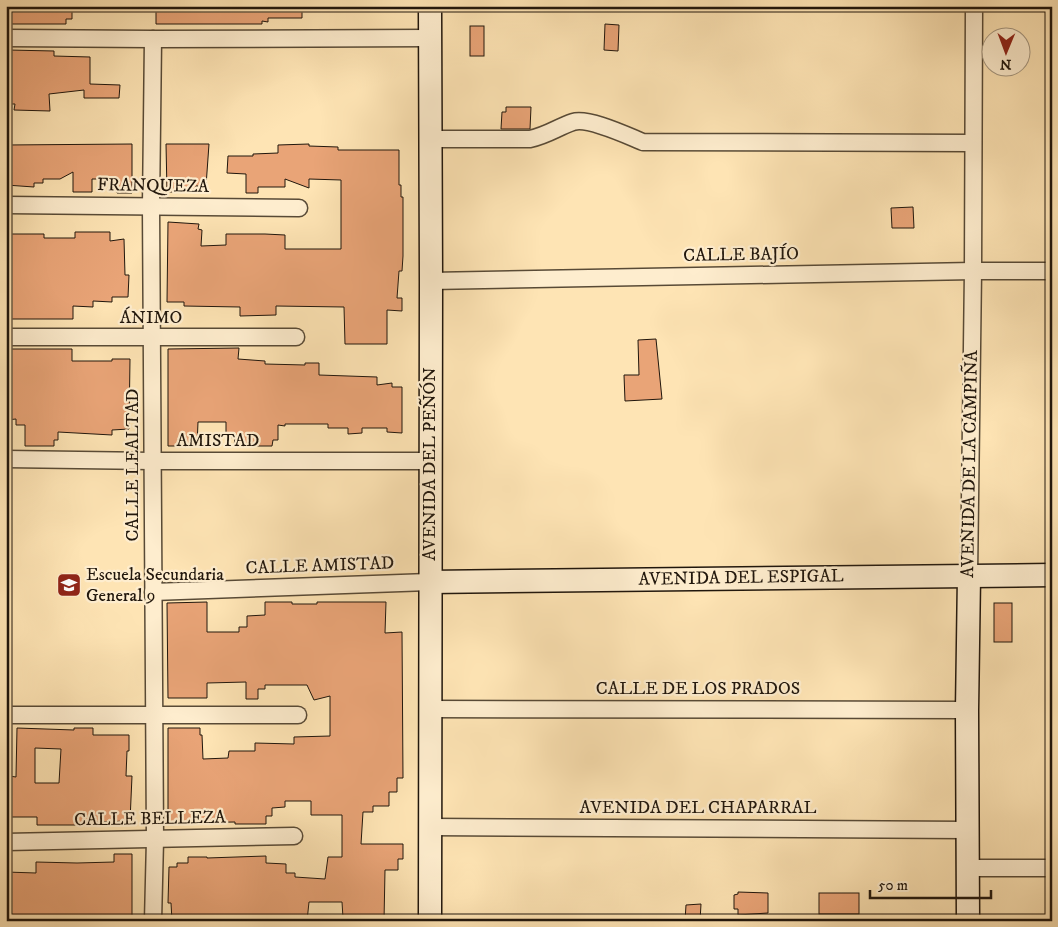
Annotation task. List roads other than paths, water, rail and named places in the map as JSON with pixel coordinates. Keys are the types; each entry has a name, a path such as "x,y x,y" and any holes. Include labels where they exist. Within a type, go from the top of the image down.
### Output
{"street":[{"name":"AVENIDA DEL PEÑÓN","path":"430,6 430,921"},
{"name":"AVENIDA DE LA CAMPIÑA","path":"968,921 967,710 973,271 974,6"},
{"path":"6,38 430,38"},
{"name":"CALLE LEALTAD","path":"153,39 151,206 155,840 153,921"},
{"path":"430,139 530,139 545,136 575,121 594,123 643,142 973,143"},
{"name":"FRANQUEZA","path":"6,205 299,208"},
{"name":"CALLE BAJÍO","path":"431,281 1052,271"},
{"name":"ÁNIMO","path":"6,337 296,337"},
{"name":"AMISTAD","path":"6,459 430,461"},
{"name":"AVENIDA DEL ESPIGAL","path":"429,582 1052,575"},
{"name":"CALLE AMISTAD","path":"153,592 429,582"},
{"name":"CALLE DE LOS PRADOS","path":"429,709 967,710"},
{"path":"6,715 298,715"},
{"name":"AVENIDA DEL CHAPARRAL","path":"429,827 967,830"},
{"name":"CALLE BELLEZA","path":"6,842 294,836"},
{"path":"968,868 1052,868"}],"place":[{"name":"Escuela Secundaria General 9","path":"69,585"}]}
